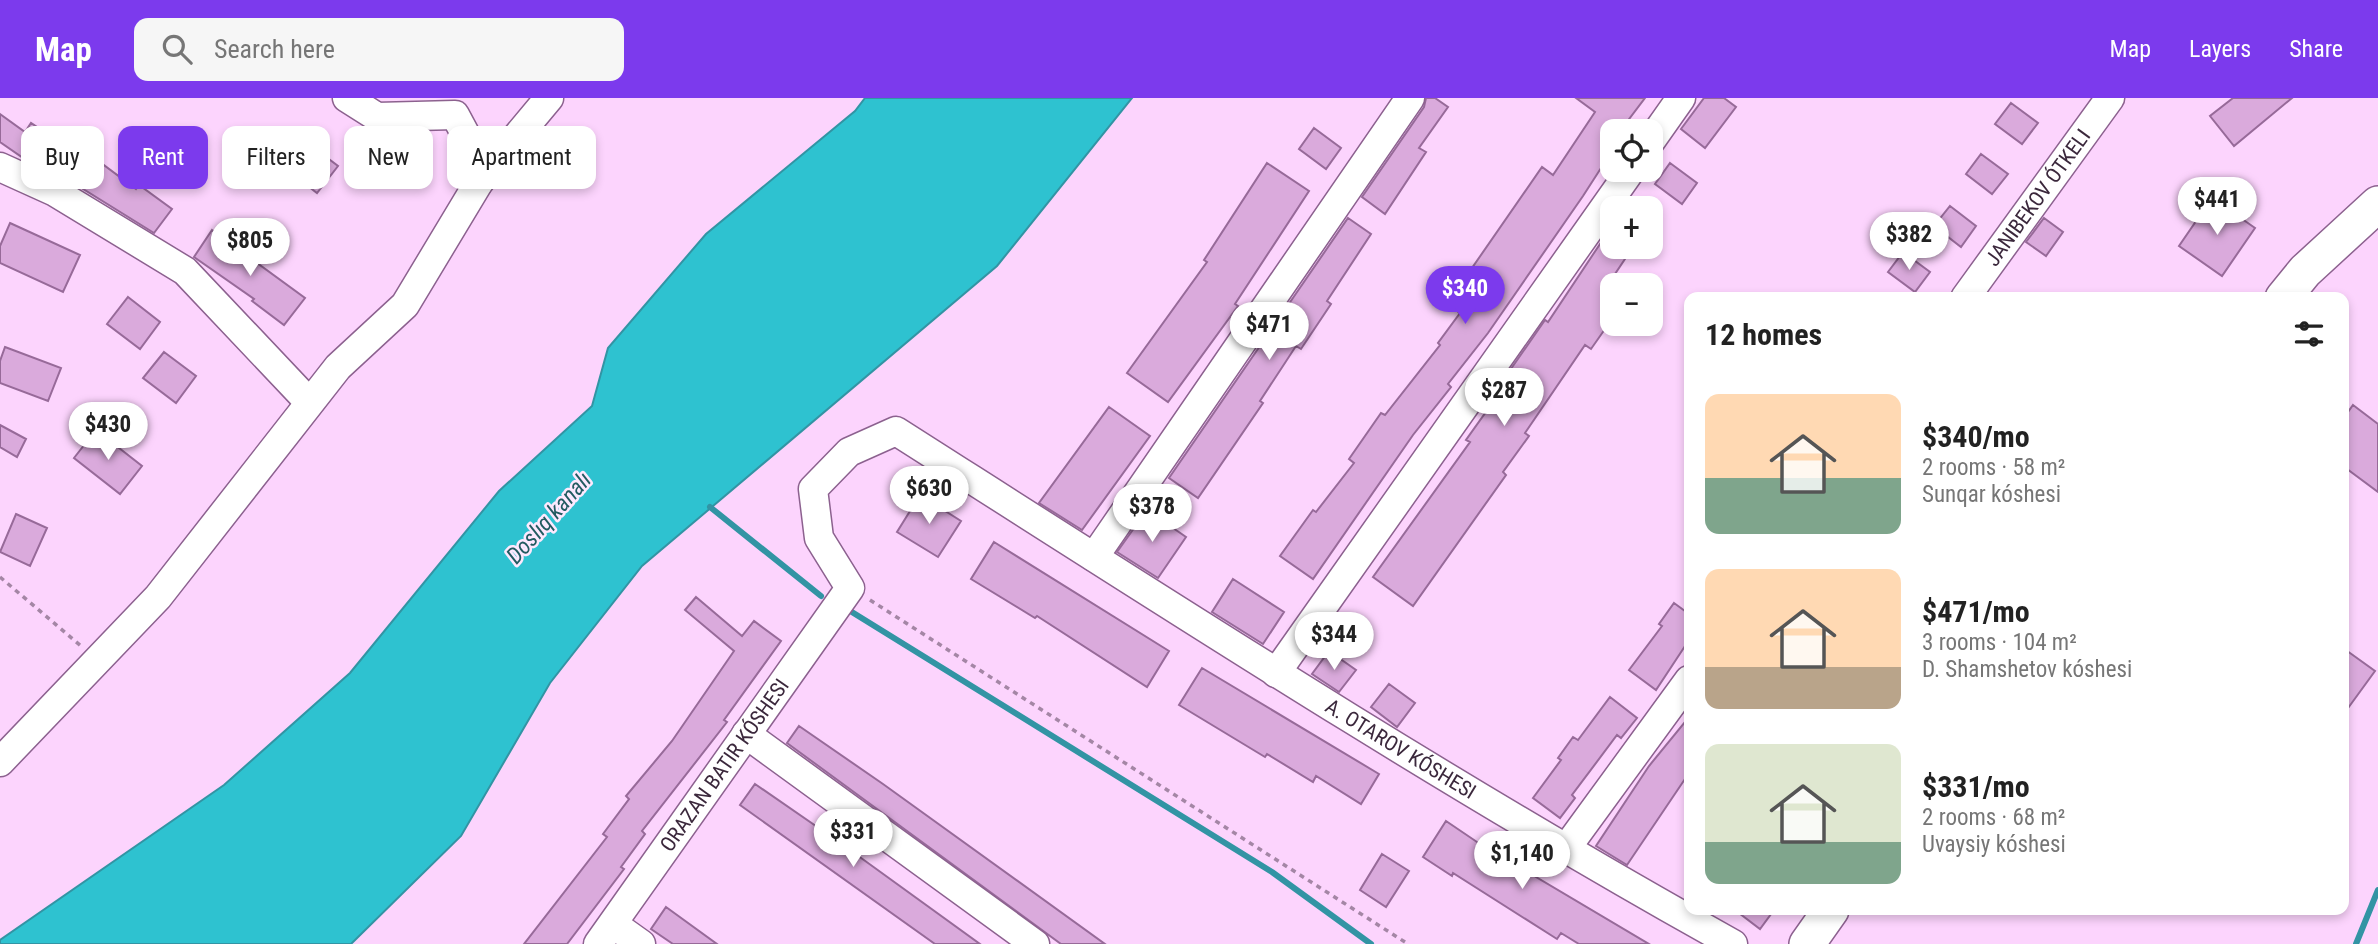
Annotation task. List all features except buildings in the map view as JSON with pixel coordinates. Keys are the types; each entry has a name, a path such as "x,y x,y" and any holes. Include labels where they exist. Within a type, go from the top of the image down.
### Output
{"main road":[{"path":"2288,292 2305,271 2378,204"},
{"path":"1807,944 1827,915"}],"street":[{"path":"347,98 377,117 455,115 461,126"},
{"path":"526,126 549,98"},
{"path":"1094,557 1410,98"},
{"path":"1663,124 1681,98"},
{"name":"JANIBEKOV ÓTKELI","path":"1969,292 2109,98"},
{"path":"0,167 55,192 185,271 309,401"},
{"path":"1276,673 1623,182"},
{"path":"0,762 158,597 338,367 405,305 475,189"},
{"name":"A. OTAROV KÓSHESI","path":"850,588 819,538 813,489 849,452 896,431 1276,673 1565,850 1733,944"},
{"path":"641,944 605,934 850,588"},
{"path":"1565,850 1684,687"},
{"path":"746,734 1035,944"}],"path":[{"path":"0,577 98,662"},
{"path":"850,588 1408,944"}],"water":[{"name":"Doslıq kanalı","path":"865,98 1132,98 997,266 642,566 550,683 461,836 351,944 0,944 0,940 224,785 350,673 499,491 592,406 608,348 706,234 855,111"}],"waterway":[{"path":"710,507 821,596"},
{"path":"847,609 1272,872 1371,944"},
{"path":"2356,944 2378,890"}]}
